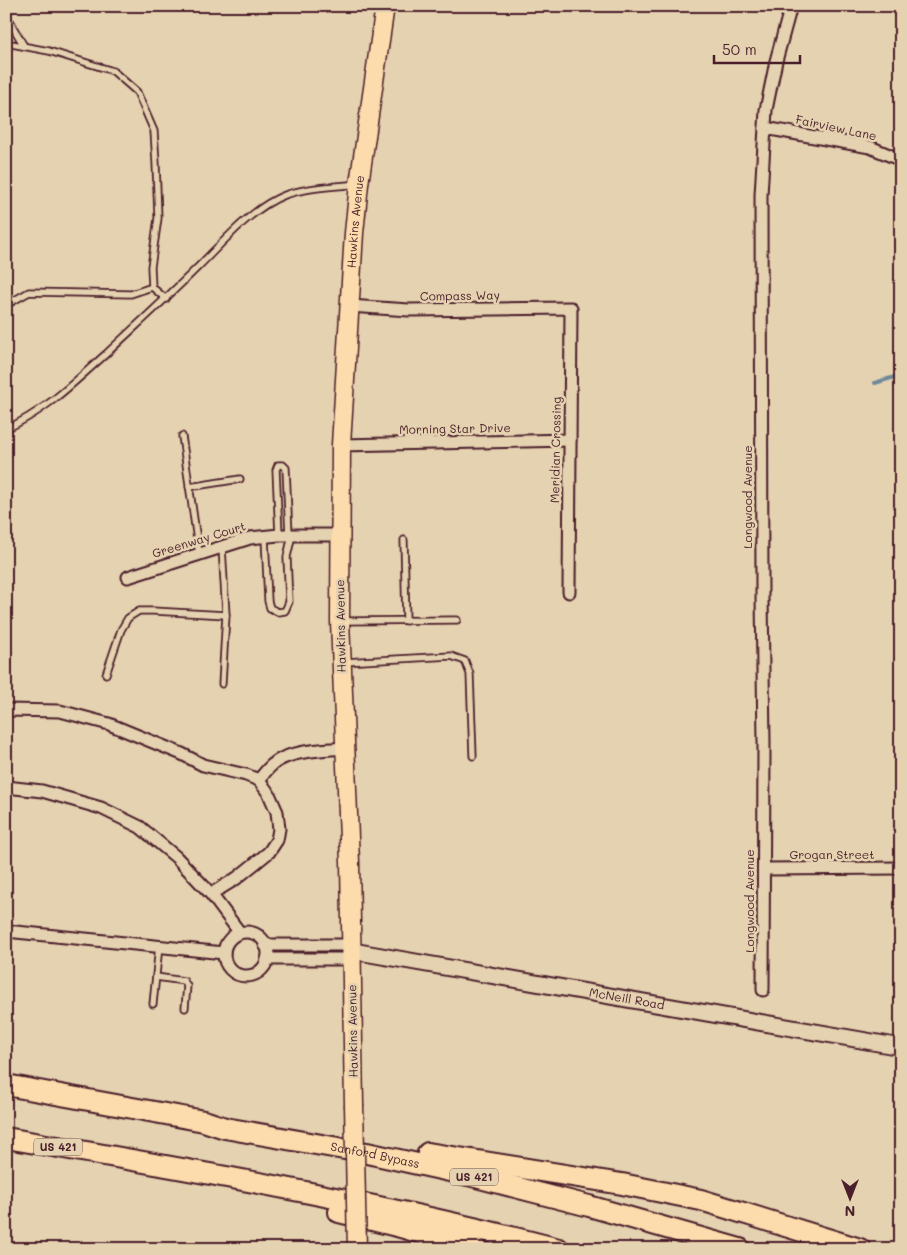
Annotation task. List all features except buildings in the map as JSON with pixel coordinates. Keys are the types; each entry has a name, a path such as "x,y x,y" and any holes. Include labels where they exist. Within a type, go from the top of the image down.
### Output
{"highway":[{"name":"Sanford Bypass","path":"6,1085 204,1121 225,1128 367,1153 468,1175 589,1206 740,1249"},
{"path":"204,1121 231,1120 466,1160 622,1184 701,1200 860,1249"},
{"name":"US 421","path":"6,1138 237,1178 389,1208 559,1249"},
{"path":"109,1156 397,1226 476,1249"}],"main road":[{"name":"Hawkins Avenue","path":"357,1249 353,952 340,621 341,445 349,306 359,184 385,6"}],"street":[{"name":"Longwood Avenue","path":"763,990 764,743 761,195 766,110 776,61 791,6"},
{"name":"Fairview Lane","path":"765,128 870,147 901,160"},
{"name":"Compass Way","path":"349,306 409,310 571,308"},
{"name":"Meridian Crossing","path":"569,592 571,308"},
{"name":"Morning Star Drive","path":"341,445 570,440"},
{"name":"Greenway Court","path":"128,577 250,538 286,535 340,535"},
{"path":"6,710 60,711 109,724 182,754 203,765 259,780 269,794 277,812 278,840 268,852 237,878 211,894"},
{"path":"259,780 273,764 286,757 312,751 346,748"},
{"path":"6,787 42,791 101,808 140,827 176,857 211,894 240,933"},
{"name":"Grogan Street","path":"764,869 901,868"},
{"path":"6,931 224,953"},
{"path":"247,932 261,938 265,945 268,951 267,959 260,971 254,974 240,975 229,968 224,953 228,942 233,936 247,932"},
{"path":"265,945 353,952"},
{"path":"267,959 353,952"},
{"name":"McNeill Road","path":"353,952 901,1047"}],"lane":[{"path":"6,15 24,46"},
{"path":"6,42 49,51 113,71 137,92 154,131 158,218 151,267 152,287 166,299"},
{"path":"6,429 27,419 56,399 166,299 238,228 265,206 285,195 314,188 359,184"},
{"path":"6,306 29,292 130,294 152,287"},
{"path":"6,298 14,301"},
{"path":"182,436 199,554"},
{"path":"265,537 268,601 270,608 278,612 285,611 289,602 286,535 276,470 278,465 283,464 286,468 286,535"},
{"path":"189,487 240,479"},
{"path":"404,540 406,621"},
{"path":"222,547 226,615 222,684"},
{"path":"106,674 121,630 128,618 139,611 153,610 226,615"},
{"path":"340,621 457,620"},
{"path":"342,662 451,656 465,661 470,674 473,756"},
{"path":"153,1004 159,946"},
{"path":"156,977 184,981 187,986 185,1008"}],"waterway":[{"path":"875,383 901,375"}]}
